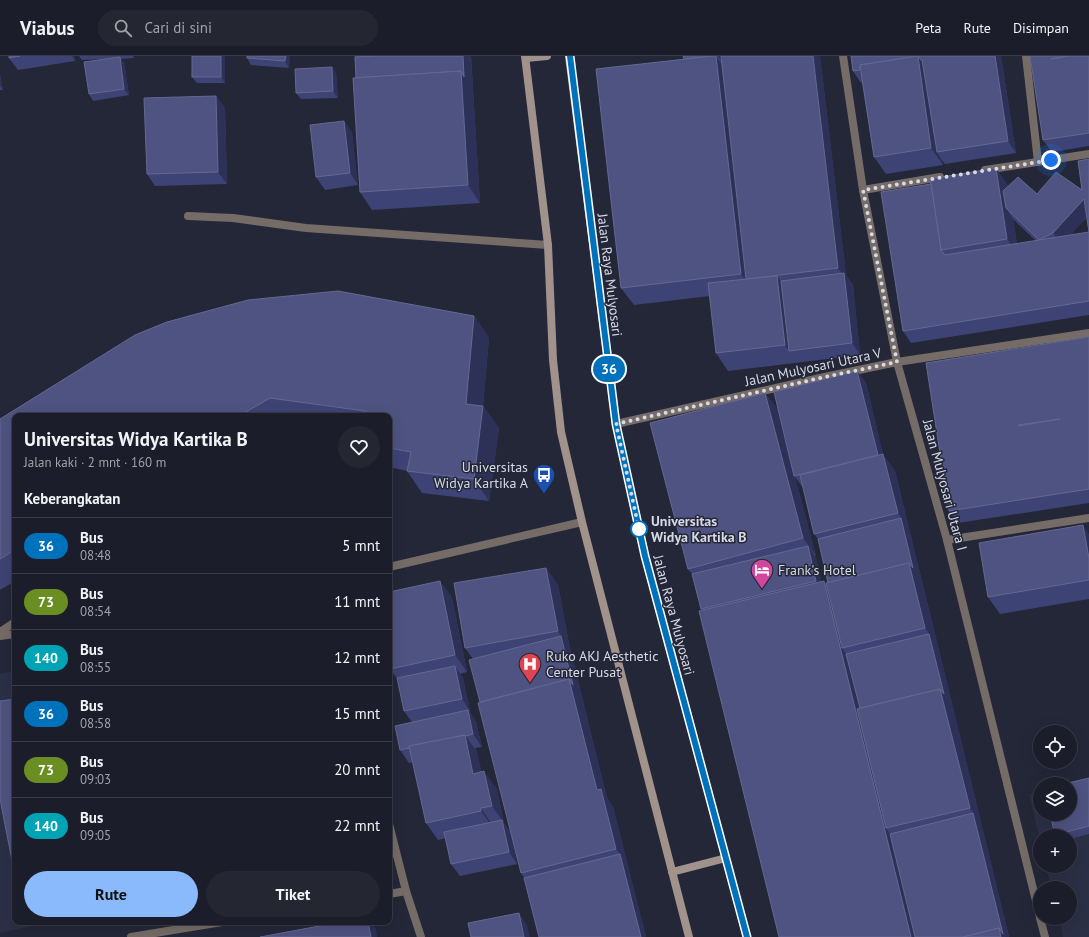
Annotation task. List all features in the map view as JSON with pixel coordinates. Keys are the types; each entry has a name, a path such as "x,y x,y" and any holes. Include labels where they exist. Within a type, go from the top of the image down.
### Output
{"main road":[{"path":"547,56 525,57 548,245 553,360 561,432 582,522 689,937"},
{"name":"Jalan Raya Mulyosari","path":"570,56 616,424 645,556 747,937"},
{"path":"672,872 726,858"}],"street":[{"name":"Jalan Mulyosari Utara I","path":"843,56 863,190 897,362 947,540 1033,889"},
{"path":"1026,56 1038,162"},
{"path":"977,172 1089,154"},
{"path":"863,190 947,176"},
{"path":"188,216 233,218 306,228 548,245"},
{"name":"Jalan Mulyosari Utara V","path":"616,424 897,362 1089,333"},
{"path":"947,540 1089,518"},
{"path":"392,566 582,522"},
{"path":"0,632 12,624"},
{"path":"0,636 12,634"},
{"path":"392,836 406,891 421,937"},
{"path":"392,893 406,891"},
{"path":"131,937 204,925"},
{"name":"Jalan Mulyosari Utara I","path":"1042,925 1045,937"}],"shaded area":[{"path":"12,672 12,925 37,925 0,933 0,674"},
{"path":"1089,780 1089,937 1063,937 1060,925 1077,925 1077,881 1049,881 1048,873 1077,873 1077,829 1037,829 1035,821 1077,821 1077,801"},
{"path":"1033,793 1033,811 1029,794"}],"building":[{"path":"9,56 20,56 9,58"},
{"path":"192,56 221,56 221,77 192,77"},
{"path":"247,56 286,56 285,61 247,58"},
{"path":"463,56 464,77 461,71 356,78 355,57"},
{"path":"683,56 713,56 684,59"},
{"path":"716,56 741,274 621,288 596,69"},
{"path":"721,56 813,56 838,268 746,279"},
{"path":"851,56 918,56 860,65 860,70 853,71"},
{"path":"918,56 995,56 1008,141 937,152 922,60"},
{"path":"918,56 931,148 874,157 860,65"},
{"path":"1030,56 1065,56 1051,59 1069,56 1089,56 1089,133 1043,140"},
{"path":"120,57 124,89 89,94 84,62"},
{"path":"332,67 333,91 296,93 295,69"},
{"path":"461,71 468,185 360,192 353,78"},
{"path":"216,96 218,172 147,174 144,98"},
{"path":"344,121 350,173 316,177 310,125"},
{"path":"1089,159 1089,232 1084,199 1053,233 1039,240 1006,208 1003,191 1018,177 1037,194 1056,172 1082,190 1078,161"},
{"path":"996,168 1007,239 941,250 930,179"},
{"path":"931,184 941,250 945,255 1089,232 1089,301 903,331 881,192"},
{"path":"844,273 852,343 789,351 781,281"},
{"path":"777,276 785,345 716,353 708,283"},
{"path":"338,291 474,316 466,404 483,406 474,479 407,471 411,452 392,449 392,413 365,413 365,411 270,398 244,413 12,413 12,552 0,559 0,419 135,335 167,322 248,300"},
{"path":"1089,337 1089,489 949,511 926,363","holes":["1060,419 1018,426 1018,425"]},
{"path":"857,371 878,455 794,476 774,392"},
{"path":"765,393 803,538 688,569 650,423"},
{"path":"883,454 898,513 814,534 800,475"},
{"path":"901,518 913,568 909,563 828,583 818,539"},
{"path":"1083,525 1089,558 1089,580 988,597 979,543"},
{"path":"808,546 816,581 701,609 692,574"},
{"path":"909,563 925,628 842,648 826,583"},
{"path":"546,568 558,631 465,648 454,583"},
{"path":"440,581 455,655 392,669 392,591"},
{"path":"824,581 911,937 779,937 699,611"},
{"path":"929,634 944,694 940,689 860,708 846,654"},
{"path":"561,636 573,685 569,679 480,702 469,660"},
{"path":"455,666 462,699 404,711 397,678"},
{"path":"569,679 597,790 601,789 616,849 521,873 478,703"},
{"path":"940,689 970,808 886,828 857,709"},
{"path":"12,699 12,861 0,799 0,701"},
{"path":"468,710 473,734 409,746 410,748 400,750 395,726"},
{"path":"465,735 473,774 484,771 492,806 481,808 481,811 426,823 409,746"},
{"path":"1089,778 1089,826 1077,829 1054,829 1052,821 1077,821 1077,781"},
{"path":"973,813 1003,934 999,928 963,937 915,937 890,834"},
{"path":"502,820 509,852 451,864 444,832"},
{"path":"620,854 641,937 539,937 524,878"},
{"path":"519,913 524,937 471,937 468,923"},
{"path":"325,925 369,925 371,937 260,937"},
{"path":"999,928 1001,937 963,937"}],"bus line":[{"name":"36","path":"570,56 616,424 645,556 747,937"}],"place":[{"name":"Universitas Widya Kartika A","path":"544,494"},
{"name":"Universitas Widya Kartika B","path":"639,529"},
{"name":"Frank's Hotel","path":"762,590"},
{"name":"Ruko AKJ Aesthetic Center Pusat","path":"530,684"}],"route":[{"path":"639,529 616,424 897,362 863,190 1051,160"}]}
